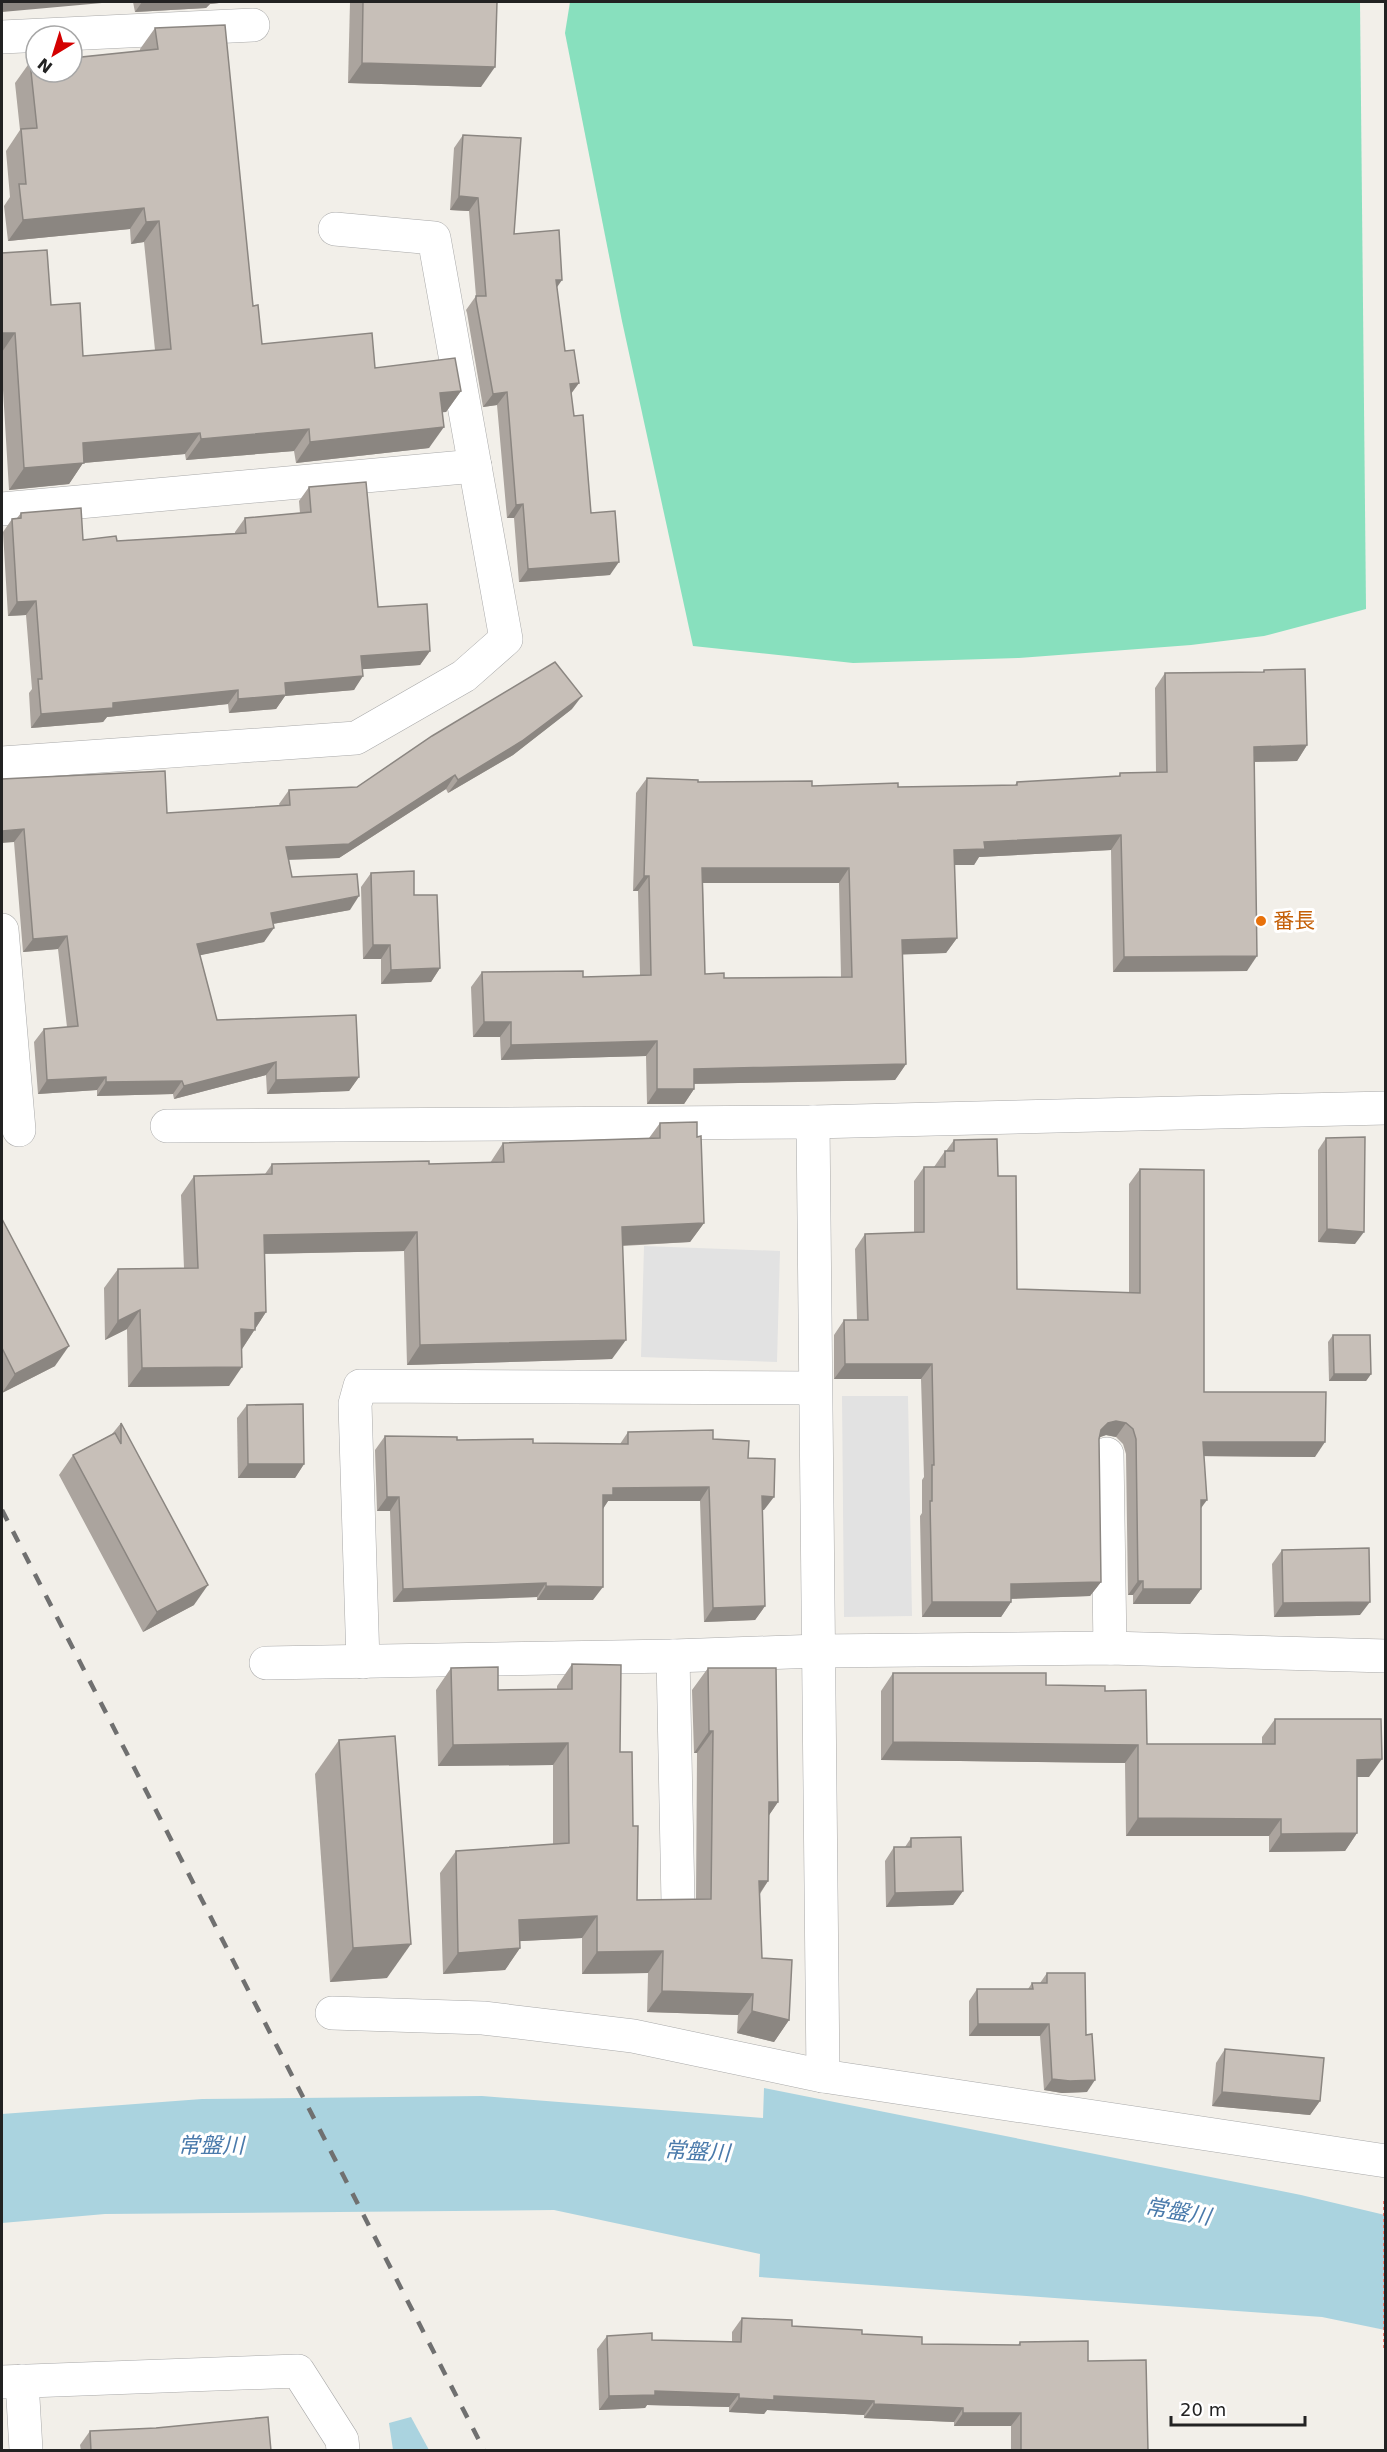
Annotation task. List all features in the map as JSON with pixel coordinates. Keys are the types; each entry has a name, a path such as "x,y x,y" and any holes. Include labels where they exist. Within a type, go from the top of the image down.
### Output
{"street":[{"path":"2,37 253,25"},
{"path":"2,763 356,738 464,676 506,639 434,238 335,229"},
{"path":"2,509 475,466"},
{"path":"2,930 19,1130"},
{"path":"167,1126 813,1122 1386,1108"},
{"path":"813,1122 823,2076"},
{"path":"363,1662 355,1404 357,1389 360,1386 815,1388"},
{"path":"1107,1454 1110,1648"},
{"path":"266,1663 673,1656 819,1651 1110,1648 1386,1656"},
{"path":"673,1656 678,1902"},
{"path":"332,2013 483,2018 633,2036 823,2076 1386,2161"},
{"path":"26,2451 12,2381 298,2371 342,2439 343,2451"}],"path":[{"path":"1385,2198 1385,2350"}],"green space":[{"path":"570,2 1360,2 1366,609 1264,636 1191,645 1019,658 853,663 693,646 622,321 565,33"}],"shaded area":[{"path":"644,1246 780,1251 777,1362 641,1357"},
{"path":"842,1396 908,1396 912,1616 844,1617"}],"water":[{"name":"常盤川","path":"764,2088 1301,2195 1385,2215 1385,2330 1322,2317 759,2277 760,2254 554,2210 105,2214 2,2223 2,2114 202,2099 482,2096 763,2118"},
{"path":"411,2417 429,2450 393,2450 389,2423"}],"building":[{"path":"363,2 497,2 495,67 362,63"},
{"path":"225,25 253,306 258,305 262,344 372,333 375,368 455,358 461,391 440,393 444,427 310,442 309,429 201,439 200,433 83,443 84,463 24,468 15,333 2,333 2,253 47,250 51,305 80,303 83,356 171,349 159,221 146,222 144,208 23,220 19,184 26,184 21,129 37,128 32,84 84,84 84,57 158,49 155,28"},
{"path":"463,135 521,138 514,234 559,230 562,280 556,280 565,351 574,350 579,383 570,384 574,416 583,415 591,513 615,511 619,562 528,569 523,504 516,505 507,392 493,394 476,300 476,296 486,296 478,198 459,196"},
{"path":"366,482 378,607 427,604 430,651 361,656 363,676 285,683 286,695 238,699 238,690 113,703 113,708 41,714 38,679 42,679 36,601 17,602 12,519 21,518 21,513 81,508 83,540 116,536 117,541 246,533 245,518 311,512 309,487"},
{"path":"555,662 582,696 522,741 458,780 455,775 349,844 286,847 292,877 357,874 359,896 271,913 274,928 197,944 217,1020 356,1015 359,1077 276,1080 276,1062 184,1086 182,1081 106,1082 106,1077 47,1080 44,1029 78,1026 67,936 33,939 24,829 2,831 2,779 165,771 167,813 290,805 289,790 357,787 432,736"},
{"path":"1305,669 1307,745 1254,747 1257,956 1124,957 1121,835 984,842 985,849 954,850 957,938 902,940 906,1064 694,1069 694,1089 657,1089 657,1041 511,1045 511,1022 484,1022 482,972 583,971 583,977 651,975 649,876 644,876 647,778 698,780 698,782 812,781 812,786 898,783 898,787 1017,785 1017,782 1120,776 1120,773 1167,772 1165,673 1264,672 1264,670","holes":["702,868 849,868 852,977 724,978 724,973 705,974"]},
{"path":"414,871 414,895 437,895 440,968 391,970 390,945 373,945 371,873"},
{"path":"697,1122 697,1137 701,1136 704,1223 622,1227 626,1340 420,1345 417,1232 264,1235 266,1312 255,1313 255,1330 241,1329 242,1367 142,1368 140,1310 118,1321 118,1269 198,1268 194,1176 272,1174 272,1164 504,1162 503,1143 660,1138 660,1123"},
{"path":"1365,1137 1364,1232 1327,1229 1326,1138"},
{"path":"997,1139 998,1176 1016,1176 1017,1289 1140,1293 1140,1169 1204,1170 1204,1392 1326,1392 1325,1442 1203,1442 1207,1500 1201,1500 1201,1589 1143,1589 1143,1581 1138,1581 1136,1439 1133,1429 1126,1423 1116,1421 1108,1423 1101,1430 1099,1439 1101,1582 1011,1584 1011,1602 932,1602 930,1501 932,1501 932,1465 934,1465 932,1364 845,1364 844,1320 868,1320 865,1234 924,1232 924,1167 945,1167 945,1151 954,1151 954,1140"},
{"path":"2,1219 69,1346 15,1374 2,1348"},
{"path":"1333,1335 1370,1335 1371,1374 1334,1374"},
{"path":"303,1404 304,1464 248,1464 247,1405"},
{"path":"121,1423 208,1585 157,1612 73,1455 115,1433 121,1444"},
{"path":"713,1430 713,1439 749,1441 748,1458 775,1459 774,1497 762,1496 765,1606 713,1608 709,1487 613,1488 613,1495 603,1495 603,1587 546,1586 546,1583 403,1589 399,1497 387,1497 385,1436 457,1437 457,1440 533,1439 533,1443 628,1444 628,1432"},
{"path":"1369,1548 1370,1602 1283,1603 1282,1550"},
{"path":"572,1664 621,1665 620,1752 632,1752 633,1826 638,1826 637,1900 711,1899 713,1731 709,1731 708,1668 776,1668 778,1802 769,1802 768,1881 759,1881 762,1958 792,1960 789,2020 752,2011 753,1994 662,1991 663,1951 597,1952 597,1916 519,1920 520,1948 458,1953 456,1851 569,1843 568,1743 453,1745 451,1668 498,1667 498,1690 572,1689"},
{"path":"893,1673 1046,1673 1046,1685 1105,1686 1105,1691 1146,1690 1147,1744 1275,1744 1275,1719 1381,1719 1382,1759 1357,1760 1357,1833 1281,1834 1281,1819 1138,1818 1138,1745 893,1742"},
{"path":"395,1736 411,1944 353,1948 339,1740"},
{"path":"961,1837 963,1891 895,1893 894,1847 911,1847 911,1838"},
{"path":"1047,1973 1085,1973 1086,2035 1092,2034 1095,2080 1052,2079 1049,2024 978,2024 977,1989 1033,1989 1032,1983 1047,1983"},
{"path":"1225,2049 1324,2058 1320,2101 1222,2092"},
{"path":"742,2318 792,2320 792,2326 862,2330 862,2334 922,2337 922,2344 1020,2345 1020,2342 1088,2341 1088,2361 1146,2360 1148,2451 1021,2451 1021,2413 963,2413 963,2408 874,2404 874,2401 774,2396 774,2400 739,2398 739,2394 655,2391 655,2395 609,2396 607,2336 652,2333 652,2340 741,2342"},
{"path":"268,2417 271,2451 91,2451 90,2431 156,2428"}],"railway":[{"path":"2,1510 484,2450"}],"place":[{"name":"番長","path":"1261,921"}]}
